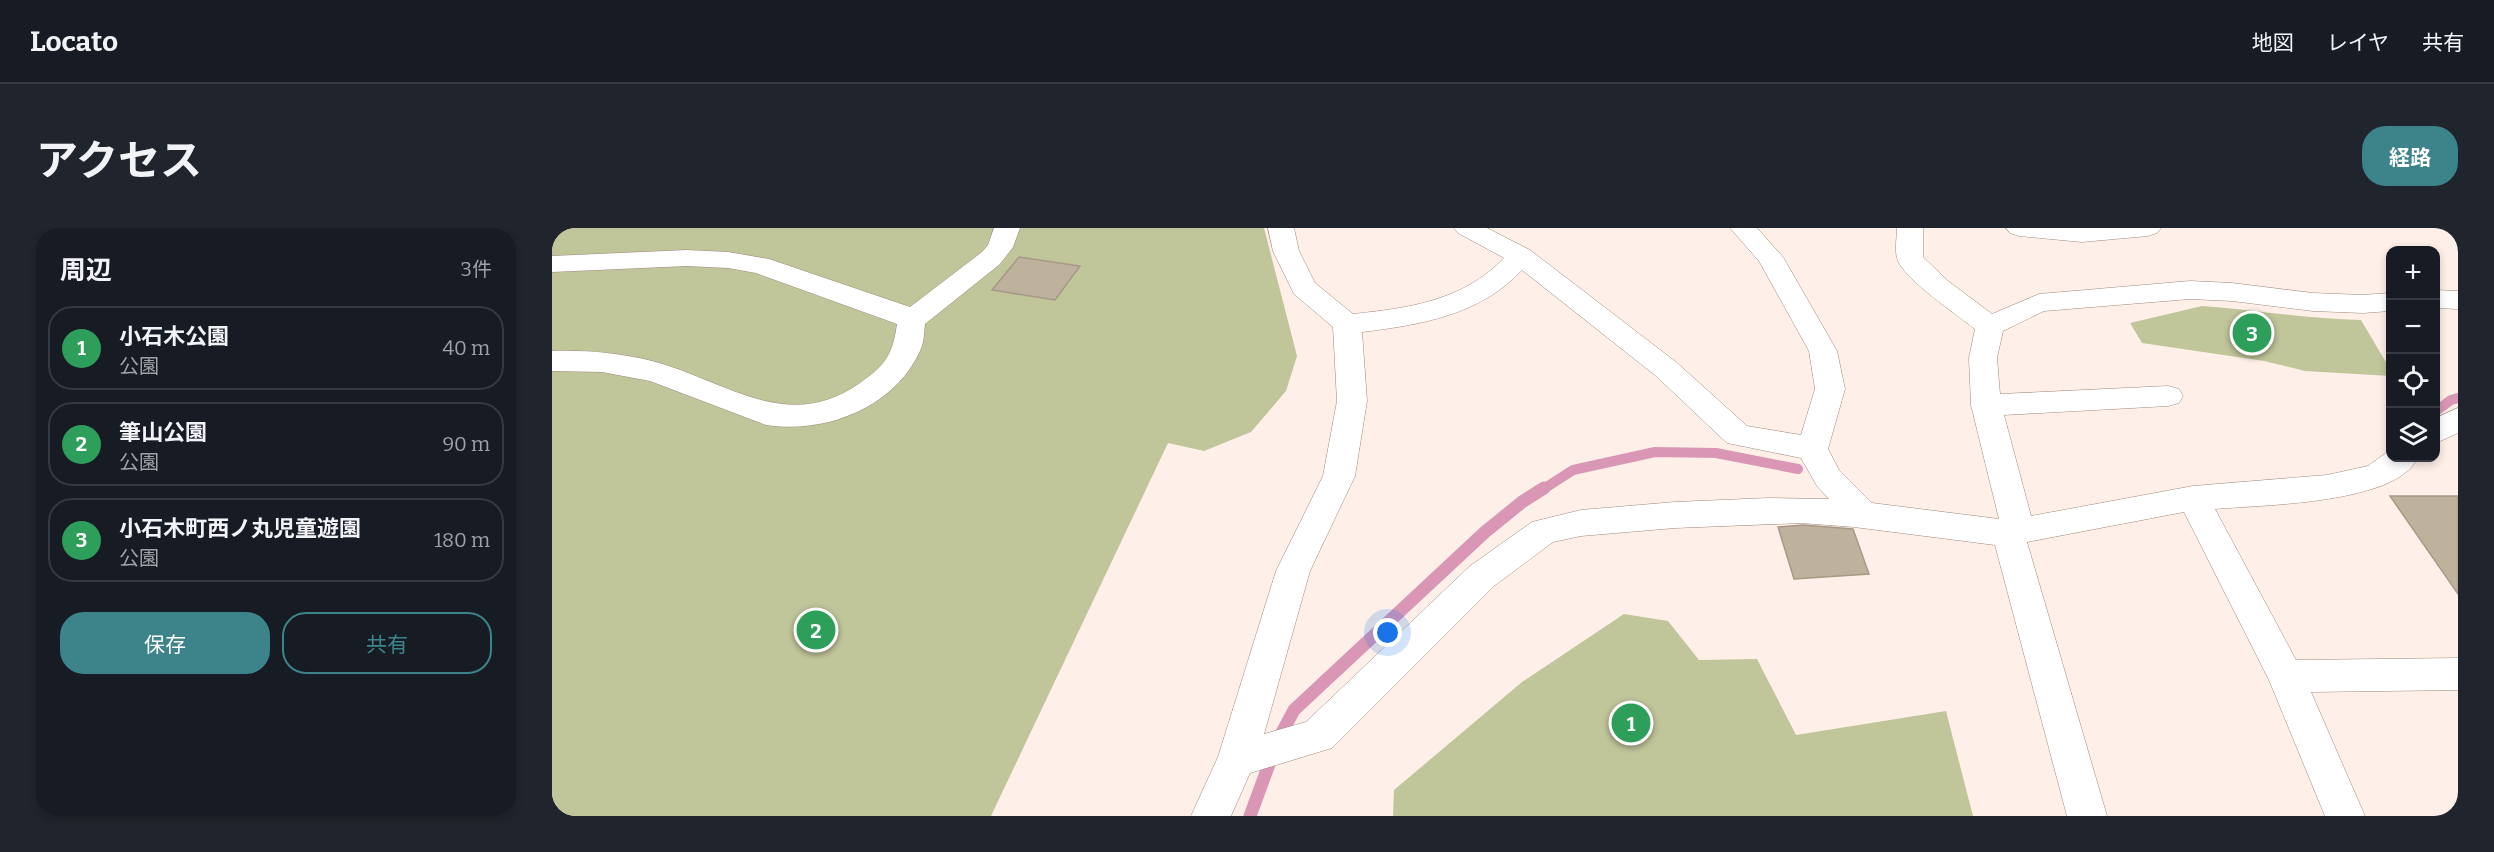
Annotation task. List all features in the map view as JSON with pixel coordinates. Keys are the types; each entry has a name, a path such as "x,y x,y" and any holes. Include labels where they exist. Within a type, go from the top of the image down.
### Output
{"street":[{"path":"552,361 588,361 654,371 768,414 798,418 823,412 853,401 877,387 894,369 906,351 912,320 991,258 1000,247 1007,228"},
{"path":"1281,228 1286,251 1304,288 1347,324 1414,317 1462,303 1505,275 1521,256"},
{"path":"1467,228 1521,256 1666,369 1738,435 1812,448"},
{"path":"1743,228 1770,257 1823,351 1830,390 1812,448 1828,478 1863,515"},
{"path":"1910,228 1910,259 1938,287 1990,326"},
{"path":"2019,228 2082,234 2148,228"},
{"path":"552,264 687,258 760,265 902,314 912,320"},
{"path":"1990,326 2039,303 2190,290 2232,292 2313,302 2386,302"},
{"path":"2440,299 2458,300"},
{"path":"1211,816 1242,758 1293,571 1339,476 1352,401 1347,324"},
{"path":"1990,326 1983,358 1986,405 2087,816"},
{"path":"1986,405 2168,396"},
{"path":"2440,430 2458,419"},
{"path":"1242,758 1318,736 1482,576 1512,552 1544,531 1581,523 1759,509 1863,515 1979,531 2012,517 2327,487 2377,476 2396,462"},
{"path":"2193,498 2286,676 2345,816"},
{"path":"2286,676 2458,674"}],"green space":[{"path":"552,228 1264,228 1297,356 1286,391 1251,432 1204,451 1168,443 991,816 552,816"},
{"path":"2202,306 2361,320 2386,362 2386,376 2305,371 2264,361 2142,343 2130,323"},
{"path":"1624,614 1668,621 1699,660 1757,659 1796,735 1946,711 1973,816 1393,816 1394,790 1522,682"}],"building":[{"path":"1019,257 1080,266 1055,300 992,290"},
{"path":"2390,496 2458,496 2458,594"},
{"path":"1803,525 1853,529 1869,574 1794,579 1778,527"}],"waterway":[{"path":"2440,408 2458,398"},
{"path":"1542,490 1573,470 1655,452 1716,453 1798,469"},
{"path":"1250,816 1278,740 1294,710 1485,532 1522,502 1544,488"}],"place":[{"name":"小石木町西ノ丸児童遊園","path":"2252,333"},
{"name":"筆山公園","path":"816,630"},
{"name":"小石木公園","path":"1631,723"}]}
